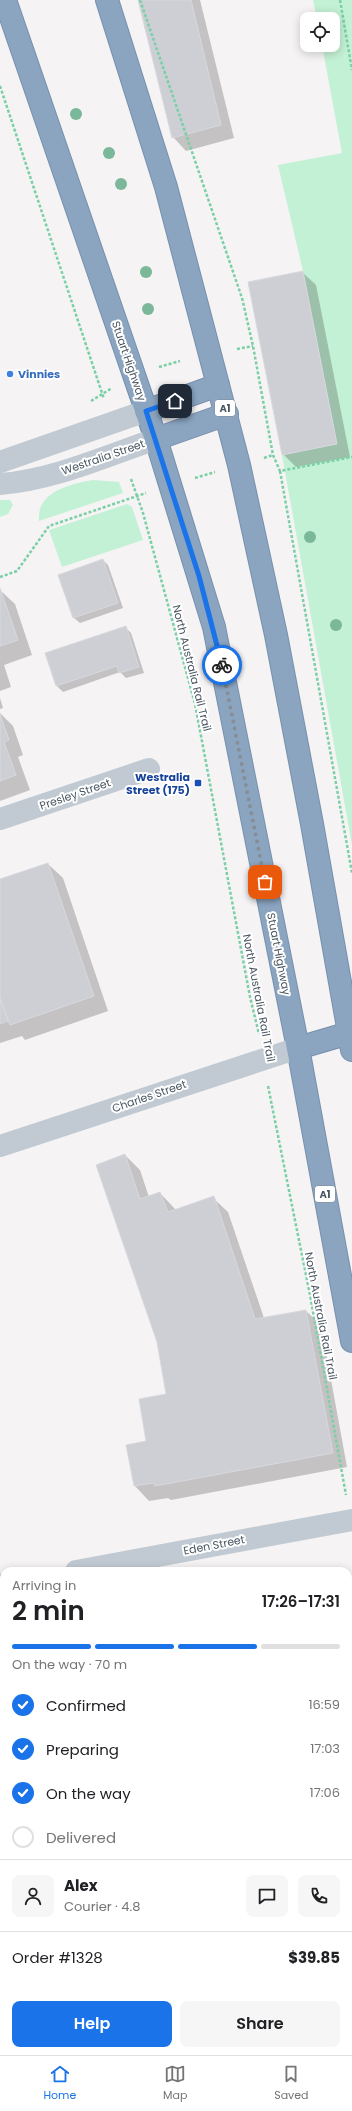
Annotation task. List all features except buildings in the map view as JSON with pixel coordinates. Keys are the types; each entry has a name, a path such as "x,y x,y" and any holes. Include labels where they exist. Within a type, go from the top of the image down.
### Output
{"highway":[{"name":"Stuart Highway","path":"5,0 156,439 214,627 298,1048 352,1341"},
{"name":"A1","path":"107,0 166,187 227,414 276,635 350,1042"},
{"path":"146,411 218,385"},
{"name":"Westralia Street","path":"156,439 227,414"},
{"path":"298,1048 350,1042"}],"street":[{"path":"0,462 146,411"},
{"name":"Westralia Street","path":"0,484 14,483 54,474 156,439"},
{"name":"Presley Street","path":"0,819 150,769"},
{"name":"Charles Street","path":"0,1146 264,1057 298,1048"},
{"name":"Eden Street","path":"98,1567 351,1520"}],"path":[{"path":"140,0 242,298 253,346 273,455 280,471 352,873"},
{"path":"340,0 352,70"},
{"path":"0,86 102,393 113,388"},
{"path":"237,349 253,346"},
{"path":"156,369 180,361"},
{"path":"260,459 273,455"},
{"path":"280,471 352,457"},
{"path":"193,479 212,473"},
{"name":"North Australia Rail Trail","path":"131,480 143,513 196,704 248,990 264,1057 273,1116 310,1295 351,1520"},
{"path":"0,577 17,571 48,526 149,492"}],"green space":[{"path":"313,0 352,0 352,845 282,455 337,443 303,271 278,165 342,153 323,52 340,52 340,12 316,12"},
{"path":"93,480 119,482 123,493 39,521 40,509 48,496 70,485"},
{"path":"0,500 10,500 13,505 8,514 0,517"},
{"path":"127,504 132,507 143,540 62,567 49,530"}],"way so far":[{"path":"222,665 265,882"}],"place":[{"name":"Vinnies","path":"10,374"},
{"name":"Westralia Street (175)","path":"198,783"}],"route":[{"path":"175,401 146,411 199,576 214,627 222,665"}]}
